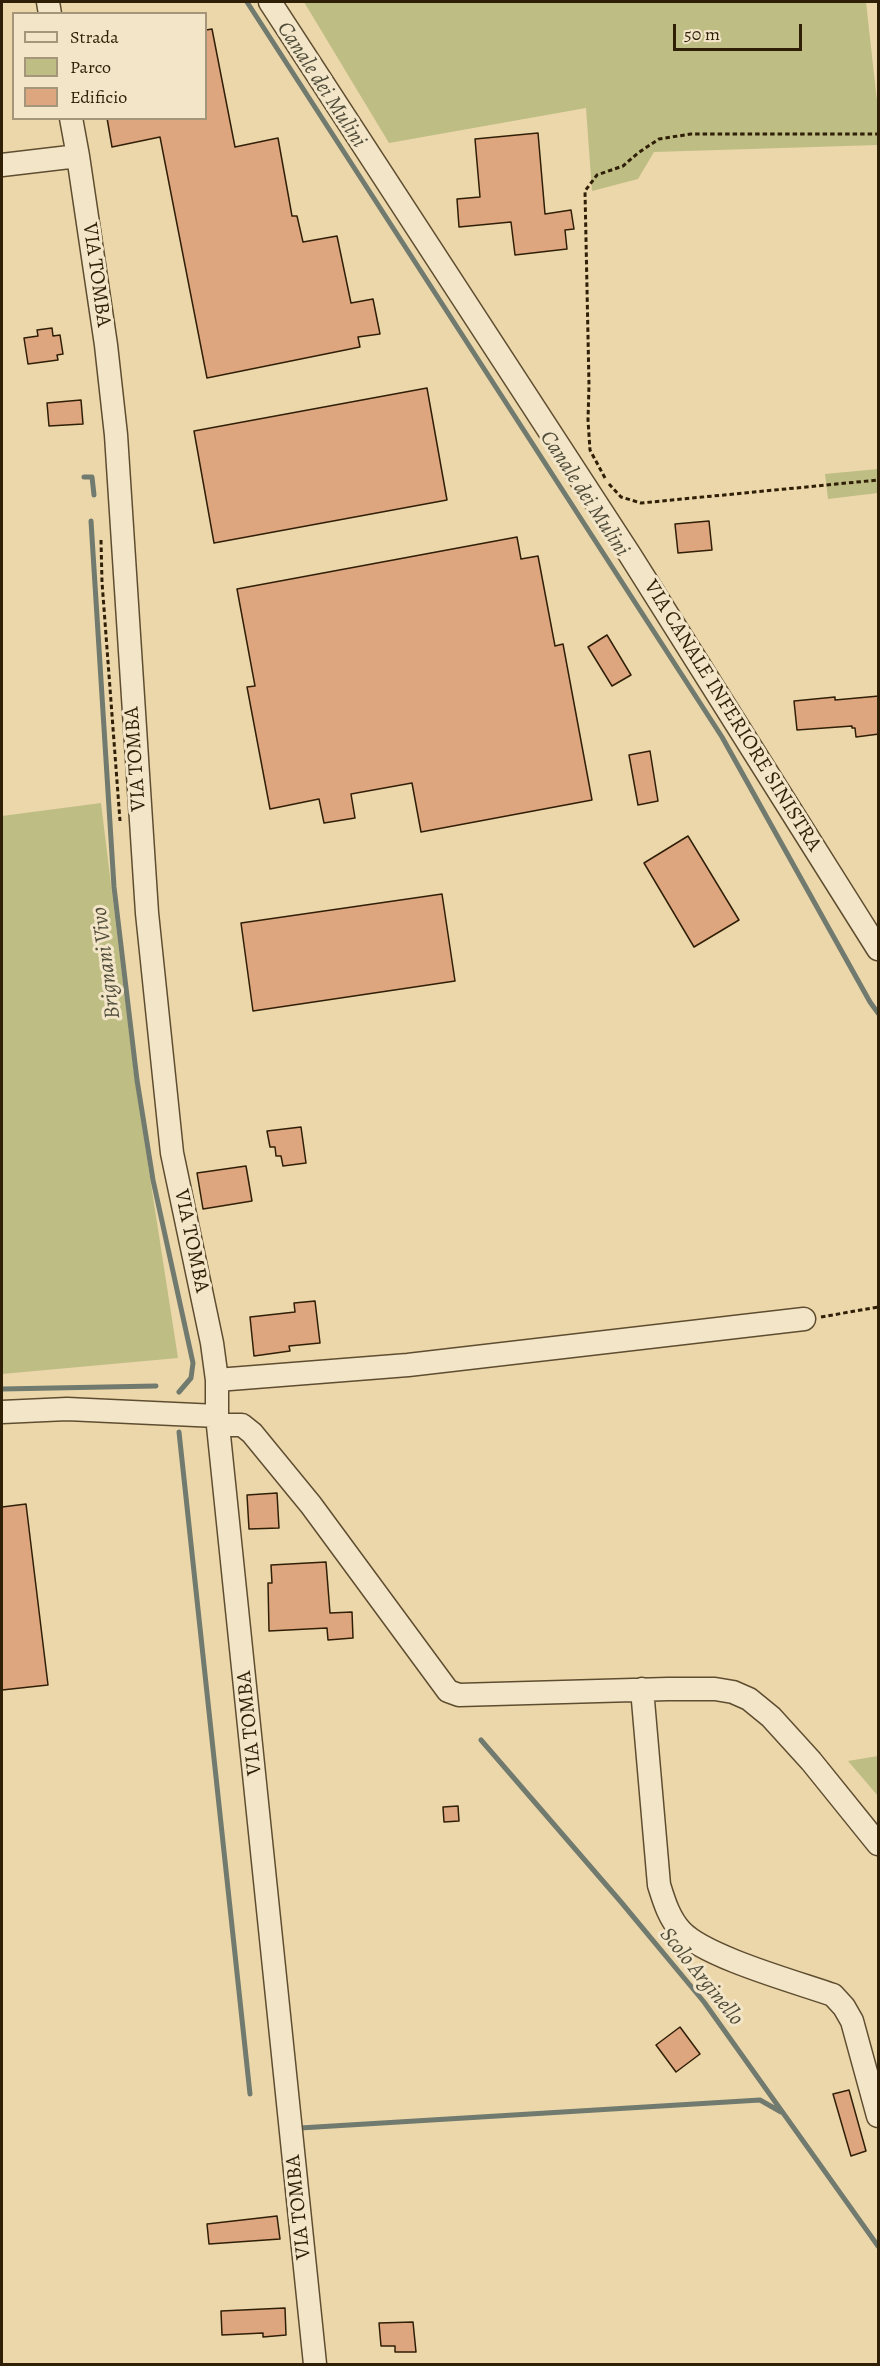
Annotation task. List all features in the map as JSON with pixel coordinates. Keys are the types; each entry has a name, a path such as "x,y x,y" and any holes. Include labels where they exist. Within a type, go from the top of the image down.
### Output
{"street":[{"name":"VIA CANALE INFERIORE SINISTRA","path":"270,2 630,555 879,949"},
{"name":"VIA TOMBA","path":"71,120 106,345 116,435 147,913 172,1153 212,1343 217,1380 218,1420 315,2364"},
{"path":"2,165 78,156"},
{"path":"217,1380 408,1365 804,1319"},
{"path":"2,1412 66,1410 218,1420 242,1425 252,1433 311,1504 448,1691 459,1695 642,1689 715,1689 733,1692 749,1699 771,1717 811,1761 879,1844"},
{"path":"642,1689 659,1885 668,1912 680,1930 695,1942 717,1953 833,1995 844,2007 852,2021 879,2116"}],"path":[{"path":"879,134 728,136 691,134 659,139 623,166 597,175 585,190 590,450 608,483 621,497 641,503 879,480"},
{"path":"804,1319 879,1307"}],"green space":[{"path":"304,2 866,2 878,110 878,145 654,152 638,179 592,191 586,108 389,143"},
{"path":"878,469 878,493 828,499 825,474"},
{"path":"101,803 135,1081 178,1358 2,1374 2,816"},
{"path":"878,1756 878,1796 848,1761"}],"building":[{"path":"212,29 235,147 278,138 292,216 297,216 303,242 337,236 351,303 373,299 380,334 358,337 360,347 207,378 160,137 112,147 107,120 207,120 207,30"},
{"path":"538,133 545,214 571,210 574,229 565,230 567,249 515,255 511,222 459,227 457,199 480,197 475,139"},
{"path":"52,328 53,336 60,335 63,354 57,355 58,360 28,364 24,338 38,336 37,330"},
{"path":"427,388 447,500 214,543 194,431"},
{"path":"81,400 83,424 49,426 47,403"},
{"path":"709,521 712,550 678,553 675,524"},
{"path":"517,537 521,559 538,556 555,646 563,644 592,800 421,832 412,783 351,794 355,818 324,823 319,799 270,809 247,687 255,686 237,589"},
{"path":"607,635 631,675 612,686 588,647"},
{"path":"879,696 879,734 856,737 855,728 852,726 797,730 794,701"},
{"path":"650,751 658,801 638,805 629,755"},
{"path":"688,836 739,920 694,947 644,863"},
{"path":"442,894 455,981 253,1011 241,923"},
{"path":"301,1127 306,1163 283,1166 281,1156 276,1156 275,1147 270,1147 267,1131"},
{"path":"246,1166 252,1201 203,1209 197,1173"},
{"path":"315,1301 320,1343 289,1346 290,1351 254,1356 250,1317 295,1312 294,1303"},
{"path":"277,1493 279,1528 249,1529 247,1495"},
{"path":"26,1504 48,1685 2,1690 2,1507"},
{"path":"326,1562 330,1613 352,1612 353,1638 328,1640 327,1628 269,1631 268,1583 272,1583 271,1565"},
{"path":"458,1806 459,1821 444,1822 443,1807"},
{"path":"680,2027 700,2054 676,2072 656,2045"},
{"path":"849,2090 866,2151 851,2156 833,2094"},
{"path":"277,2216 280,2239 209,2244 207,2224"},
{"path":"285,2308 286,2335 263,2337 263,2333 222,2335 221,2311"},
{"path":"413,2322 416,2352 395,2352 395,2346 381,2346 379,2323"}],"waterway":[{"name":"Canale dei Mulini","path":"247,2 722,737 878,1013"},
{"name":"Brignani Vivo","path":"84,477 92,477 94,495"},
{"name":"Brignani Vivo","path":"91,521 114,887 137,1080 153,1180 193,1363 191,1378 179,1392"},
{"path":"2,1389 156,1386"},
{"path":"179,1432 250,2094"},
{"name":"Scolo Arginello","path":"481,1740 704,2002 878,2246"},
{"path":"300,2128 760,2100 781,2112"}]}
